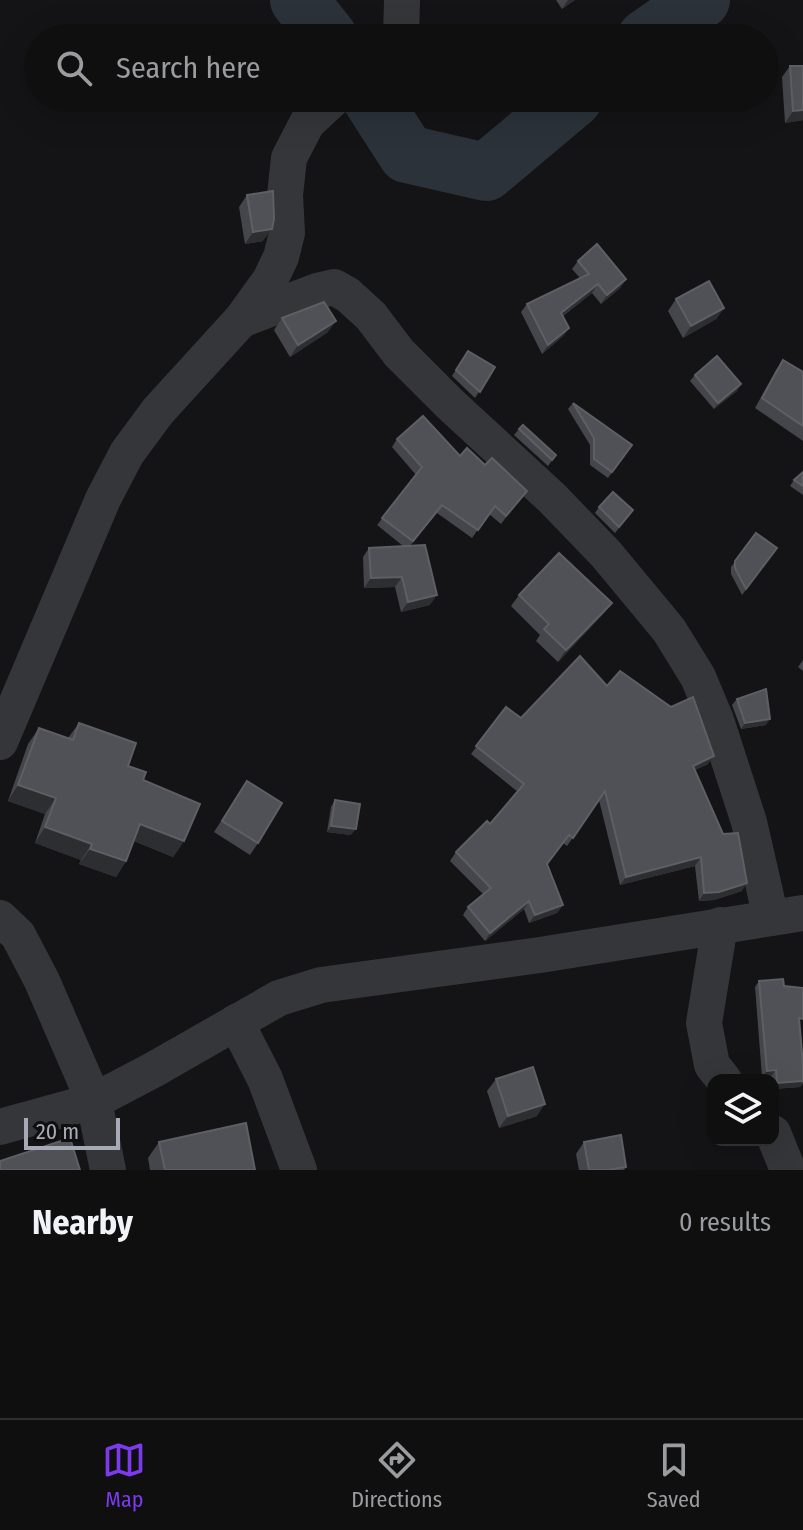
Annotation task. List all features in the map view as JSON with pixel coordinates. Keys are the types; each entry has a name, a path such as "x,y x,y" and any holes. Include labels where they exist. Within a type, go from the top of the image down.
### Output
{"street":[{"path":"401,24 402,0"},
{"path":"0,742 103,499 127,453 158,411 241,320 270,280 281,257 287,233 285,195 289,158 307,123 319,112"},
{"path":"0,1127 94,1101 279,998 321,985 540,955 787,916 749,822 716,720 698,677 669,630 606,554 552,498 399,353 371,316 348,295 334,287 241,320"},
{"path":"0,918 18,935 42,981 94,1101 108,1170"},
{"path":"719,1074 712,1065 704,1023 720,925"},
{"path":"236,1022 265,1079 299,1170"},
{"path":"778,1146 788,1170"}],"building":[{"path":"790,66 803,66 803,110 793,111"},
{"path":"273,191 272,229 253,232 247,195"},
{"path":"597,244 626,279 607,295 598,284 561,313 569,328 548,345 527,304 589,274 578,261"},
{"path":"709,281 724,308 691,326 676,299"},
{"path":"324,302 336,321 298,345 282,318"},
{"path":"468,351 495,367 480,392 456,370"},
{"path":"717,356 741,384 718,403 695,375"},
{"path":"783,360 803,372 803,426 762,398"},
{"path":"573,403 632,445 612,472 594,459 594,438"},
{"path":"423,416 460,456 467,448 485,465 492,458 527,491 506,516 495,506 478,530 442,505 413,541 382,518 422,467 397,439"},
{"path":"523,425 556,455 552,460 519,429"},
{"path":"803,472 803,486 794,480"},
{"path":"613,492 633,510 619,527 599,507"},
{"path":"756,533 777,548 746,589 735,568 735,561"},
{"path":"425,545 437,595 408,602 402,577 371,578 369,548"},
{"path":"559,553 612,603 566,650 544,629 549,624 519,595"},
{"path":"580,656 607,686 620,671 671,707 693,697 714,756 693,766 723,834 738,833 747,883 719,892 704,893 701,857 626,877 605,791 573,838 569,835 547,864 563,905 535,915 529,901 490,933 468,907 491,888 456,852 487,821 490,824 524,784 476,746 506,707 521,718"},
{"path":"766,689 770,719 745,723 737,699"},
{"path":"79,723 136,743 128,766 146,772 143,780 200,804 184,841 140,824 126,861 90,849 92,844 45,827 56,798 18,785 39,728 73,740"},
{"path":"247,781 282,803 258,843 222,821"},
{"path":"335,800 360,804 356,829 331,826"},
{"path":"783,979 784,986 803,988 803,1019 799,1018 803,1081 779,1083 776,1070 767,1071 759,981"},
{"path":"533,1067 545,1104 508,1116 496,1079"},
{"path":"246,1123 255,1170 165,1170 159,1142"},
{"path":"621,1135 626,1167 589,1170 584,1142"},
{"path":"70,1138 80,1170 0,1170 0,1161"}],"waterway":[{"path":"299,0 318,24"},
{"path":"666,24 701,0"},
{"path":"380,112 407,154 486,172 557,112"}]}
